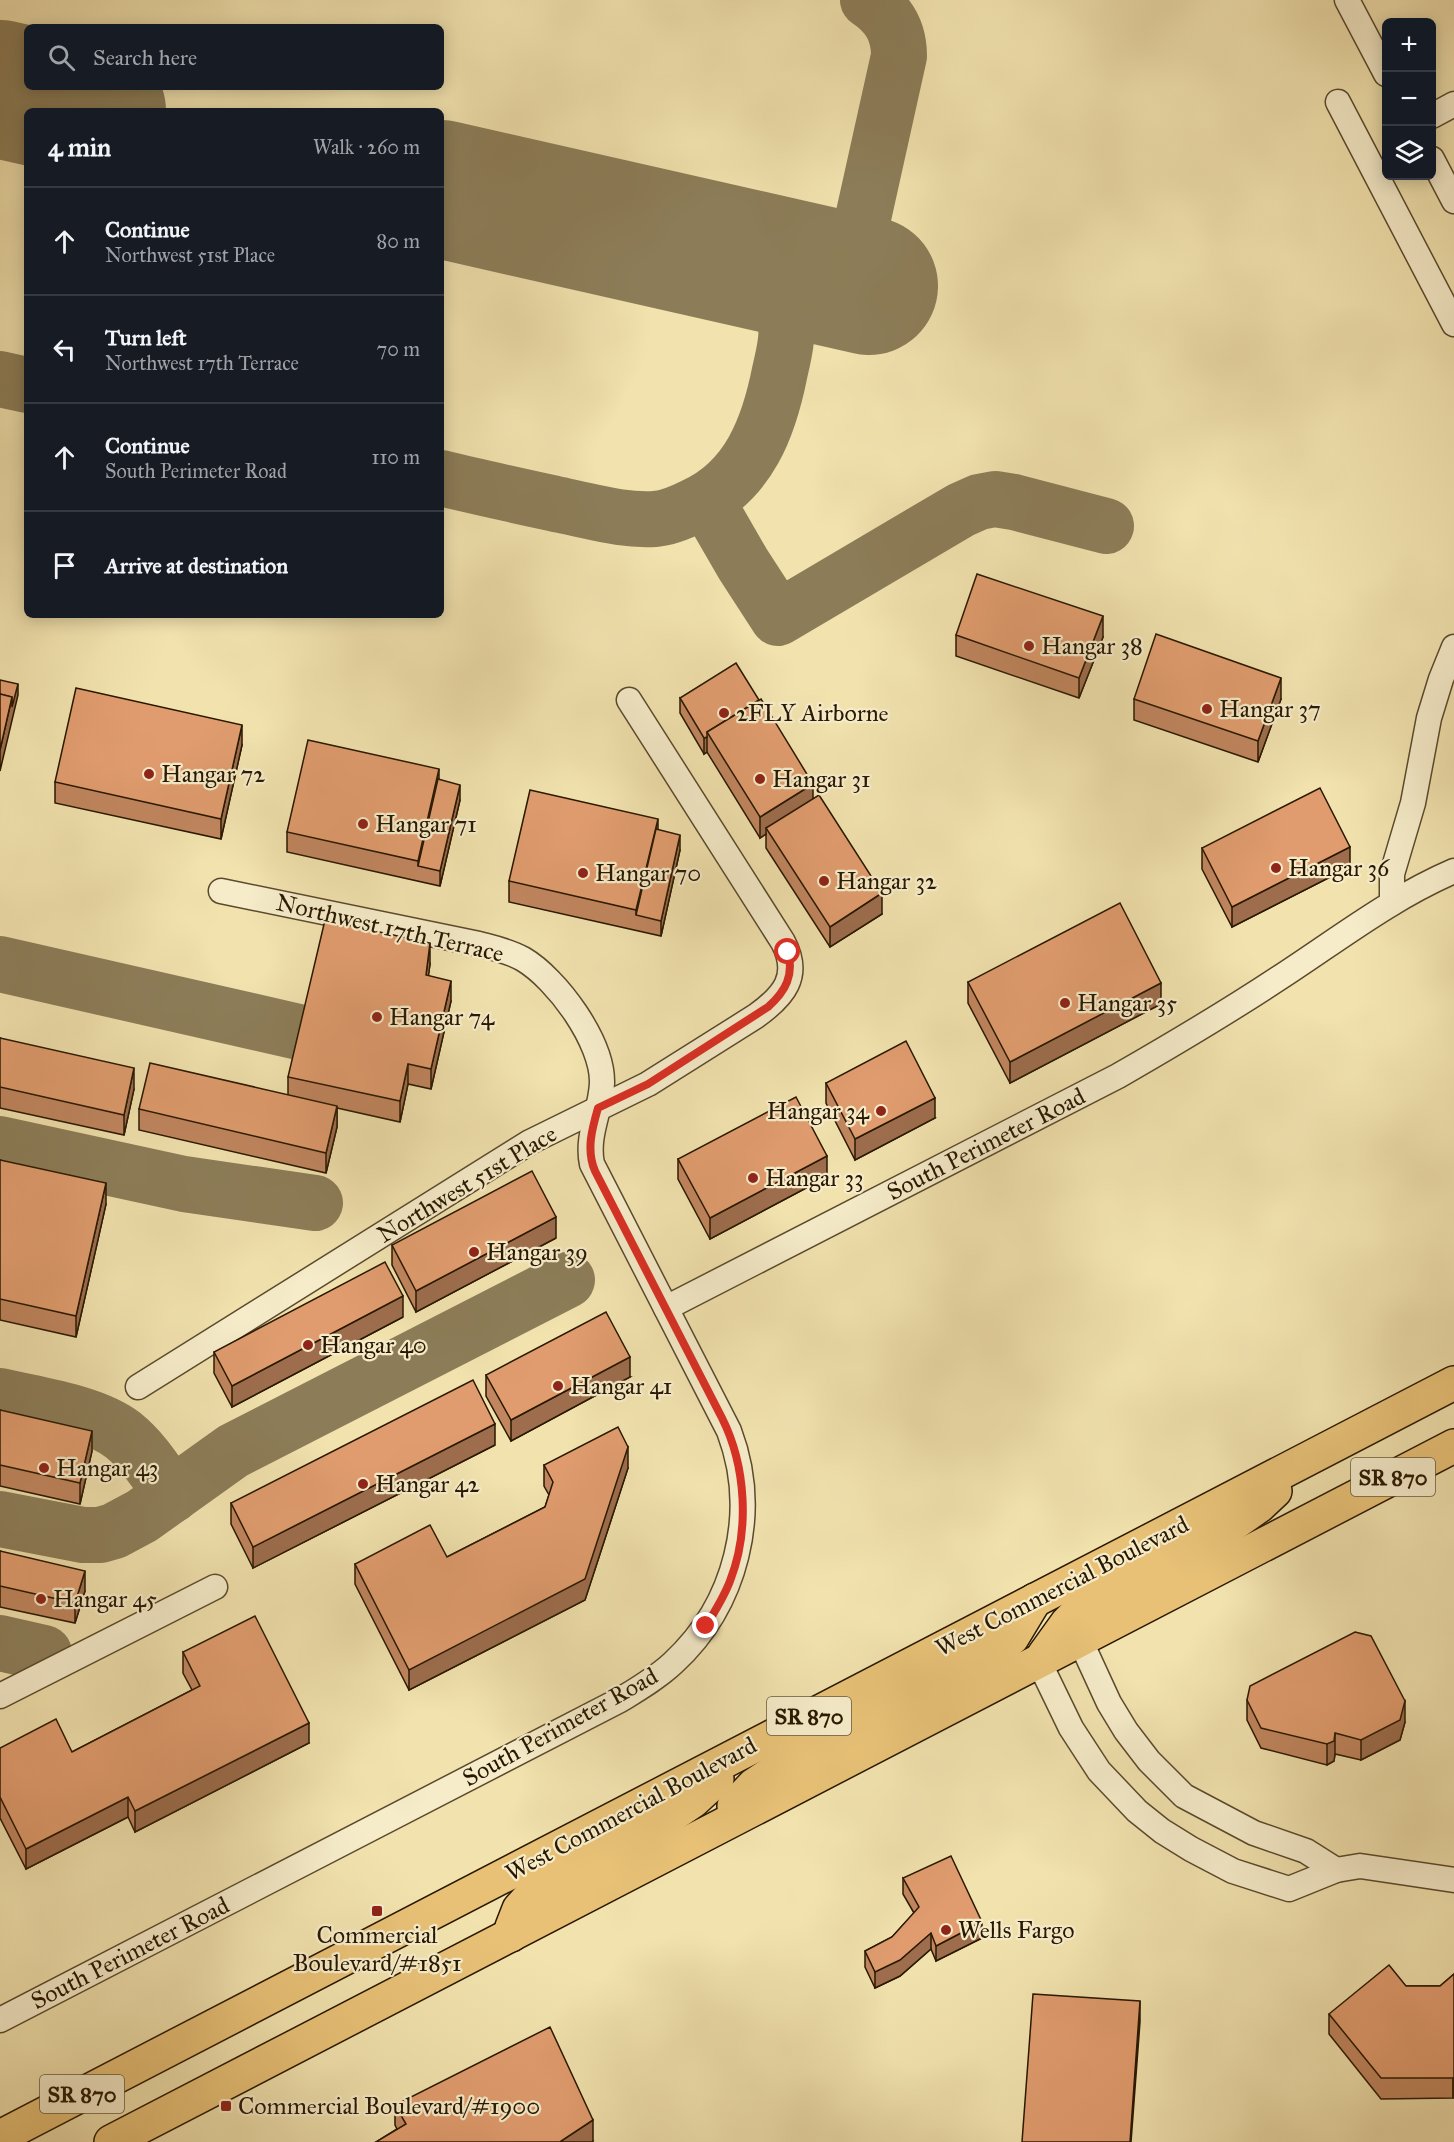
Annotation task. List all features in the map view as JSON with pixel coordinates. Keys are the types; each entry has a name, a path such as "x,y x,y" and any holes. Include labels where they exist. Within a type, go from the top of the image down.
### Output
{"highway":[{"name":"West Commercial Boulevard","path":"0,2137 1454,1383"},
{"name":"SR 870","path":"111,2142 1454,1446"},
{"path":"1039,1662 1067,1623 1084,1606 1223,1532 1258,1506 1314,1455"},
{"path":"710,1832 754,1785 789,1760 993,1654 1012,1638 1035,1600"},
{"path":"511,1935 519,1909 537,1889 653,1828 693,1800 762,1740"}],"street":[{"path":"1347,0 1385,72"},
{"path":"1338,102 1454,324"},
{"path":"1436,113 1454,104"},
{"path":"1436,168 1454,201"},
{"path":"1392,903 1392,874 1411,811 1428,718 1454,647"},
{"name":"Northwest 51st Place","path":"138,1387 530,1142 648,1084 768,1007 784,990 791,971 788,952 783,942 629,700"},
{"name":"South Perimeter Road","path":"0,2020 620,1700 660,1674 684,1652 706,1626 730,1580 739,1548 741,1493 738,1458 729,1431 666,1308 1118,1076 1170,1047 1258,992 1392,903 1422,885 1454,871"},
{"name":"Northwest 17th Terrace","path":"221,891 479,944 521,958 533,966 552,984 589,1033 601,1069 602,1089 591,1135 592,1164 666,1308"},
{"path":"0,1696 215,1587"},
{"path":"1080,1640 1109,1703 1125,1731 1149,1761 1184,1796 1254,1833 1306,1851 1336,1870"},
{"path":"1039,1662 1071,1728 1089,1757 1137,1811 1162,1831 1191,1849 1233,1871 1289,1889 1336,1870 1360,1866 1454,1880"}],"building":[{"name":"Hangar 38","path":"977,574 1103,616 1079,678 956,635"},
{"name":"Hangar 37","path":"1156,634 1281,678 1258,741 1134,699"},
{"path":"736,663 759,700 707,732 707,737 704,738 680,698"},
{"path":"0,680 18,684 12,707 12,697 0,694"},
{"name":"Hangar 72","path":"76,688 242,725 221,819 55,782"},
{"path":"0,694 12,697 0,750"},
{"name":"Hangar 31","path":"761,699 813,784 760,817 707,732"},
{"name":"Hangar 71","path":"308,740 439,769 418,861 287,832"},
{"path":"438,779 460,785 440,871 418,866"},
{"name":"Hangar 36","path":"1320,788 1350,847 1232,907 1202,848"},
{"name":"Hangar 70","path":"530,790 658,819 636,910 509,881"},
{"name":"Hangar 32","path":"819,795 882,893 830,927 766,828"},
{"path":"656,829 680,835 661,921 636,915"},
{"name":"Hangar 35","path":"1120,903 1161,983 1010,1062 968,982"},
{"name":"Hangar 74","path":"325,920 430,943 426,975 451,981 431,1069 408,1064 400,1101 288,1077"},
{"path":"0,1038 134,1068 124,1115 0,1087"},
{"name":"Hangar 34","path":"906,1041 935,1098 855,1139 826,1083"},
{"path":"150,1063 337,1106 326,1153 139,1109"},
{"name":"Hangar 33","path":"796,1097 827,1156 710,1218 678,1159"},
{"path":"0,1160 106,1183 76,1316 0,1299"},
{"name":"Hangar 39","path":"532,1171 556,1217 416,1291 392,1245"},
{"path":"385,1262 403,1296 232,1386 214,1352"},
{"path":"606,1312 630,1357 511,1420 486,1375"},
{"path":"473,1380 495,1424 253,1547 231,1503"},
{"name":"Hangar 43","path":"0,1410 92,1431 80,1483 0,1465"},
{"path":"618,1427 628,1447 585,1579 409,1670 355,1564 430,1525 447,1557 545,1507 553,1482 544,1465"},
{"path":"0,1551 85,1571 75,1603 0,1586"},
{"path":"255,1616 309,1723 135,1811 128,1797 26,1849 0,1797 0,1748 56,1719 72,1752 200,1686 183,1652"},
{"path":"1355,1632 1371,1636 1405,1701 1400,1720 1361,1740 1335,1733 1334,1741 1327,1744 1261,1728 1247,1700 1250,1686"},
{"name":"Wells Fargo","path":"951,1856 982,1922 936,1946 931,1933 900,1960 875,1972 865,1951 892,1937 919,1907 903,1878"},
{"path":"1389,1965 1406,1986 1440,1986 1454,1974 1453,2078 1381,2078 1329,2014"},
{"path":"1033,1994 1140,2001 1130,2142 1022,2142"},
{"path":"550,2027 593,2120 562,2142 376,2142 406,2124 395,2105"}],"taxiway":[{"path":"849,281 899,56 895,31 882,11 868,0"},
{"path":"444,479 632,519 655,519 670,516 713,495 729,482 754,450 770,412 786,340 785,316 774,292 730,254"},
{"path":"0,379 24,384"},
{"path":"706,500 778,618 961,510 979,502 995,499 1014,502 1106,526"},
{"path":"0,964 303,1033"},
{"path":"0,1144 184,1184 315,1203"},
{"path":"0,1519 83,1535 100,1535 114,1531 142,1516 233,1451 567,1280"},
{"path":"0,1396 64,1410 111,1427 137,1448 172,1495"},
{"path":"0,1643 44,1653"}],"runway":[{"path":"0,89 84,108"},
{"path":"444,190 869,286"}],"place":[{"name":"Hangar 38","path":"1029,646"},
{"name":"Hangar 37","path":"1207,709"},
{"name":"2FLY Airborne","path":"724,713"},
{"name":"Hangar 72","path":"149,774"},
{"name":"Hangar 31","path":"760,779"},
{"name":"Hangar 71","path":"363,824"},
{"name":"Hangar 36","path":"1276,868"},
{"name":"Hangar 70","path":"583,873"},
{"name":"Hangar 32","path":"824,881"},
{"name":"Hangar 35","path":"1065,1003"},
{"name":"Hangar 74","path":"377,1017"},
{"name":"Hangar 34","path":"881,1111"},
{"name":"Hangar 33","path":"753,1178"},
{"name":"Hangar 39","path":"474,1252"},
{"name":"Hangar 40","path":"308,1345"},
{"name":"Hangar 41","path":"558,1386"},
{"name":"Hangar 43","path":"44,1468"},
{"name":"Hangar 42","path":"363,1484"},
{"name":"Hangar 45","path":"41,1599"},
{"name":"Commercial Boulevard/#1851","path":"377,1911"},
{"name":"Wells Fargo","path":"946,1930"},
{"name":"Commercial Boulevard/#1900","path":"226,2106"}],"route":[{"path":"706,1626 730,1580 739,1548 742,1513 738,1458 729,1431 595,1171 590,1156 591,1135 598,1108 648,1084 756,1016 778,999 789,981 791,961 788,952"}]}
